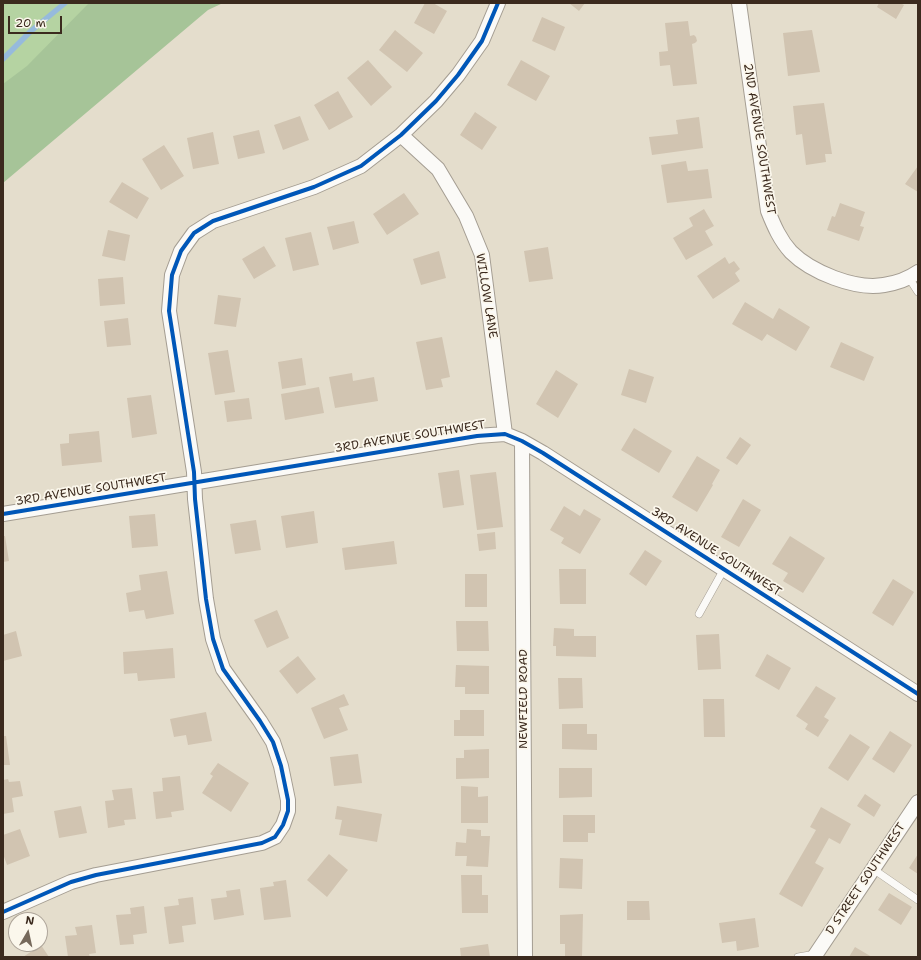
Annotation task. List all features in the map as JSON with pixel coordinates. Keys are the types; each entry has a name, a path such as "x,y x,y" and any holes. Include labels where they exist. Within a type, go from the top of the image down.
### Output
{"street":[{"path":"3,912 71,882 96,875 262,843 276,837 283,825 288,811 288,800 273,742 223,669 213,638 206,599 194,499 194,472 169,311 172,275 181,251 194,233 213,221 314,187 361,166 401,135 436,101 458,75 482,40 498,3"},
{"name":"2ND AVENUE SOUTHWEST","path":"739,3 768,211 776,231 791,252 811,268 833,277 860,285 884,285 913,275"},
{"name":"WILLOW LANE","path":"401,135 438,169 466,216 482,255 505,434"},
{"name":"3RD AVENUE SOUTHWEST","path":"3,514 477,436 505,434 543,452 918,694"},
{"name":"NEWFIELD ROAD","path":"522,441 525,957"},
{"name":"D STREET SOUTHWEST","path":"815,955 918,802"}],"lane":[{"path":"913,275 918,292"},
{"path":"699,614 724,569"},
{"path":"873,869 918,900"},
{"path":"798,957 815,955"}],"green space":[{"path":"3,3 161,3 3,109"},
{"path":"89,3 223,3 208,10 3,183 3,84 27,66"}],"building":[{"path":"425,3 433,3 447,11 434,34 414,23"},
{"path":"569,3 585,3 579,11"},
{"path":"879,3 900,3 904,5 896,19 877,7"},
{"path":"542,17 565,27 555,51 532,41"},
{"path":"688,21 690,36 694,35 697,41 692,44 697,84 673,86 670,65 660,66 659,52 668,51 665,23"},
{"path":"395,30 423,53 407,72 379,50"},
{"path":"812,30 820,72 788,76 783,33"},
{"path":"368,60 392,87 371,106 347,78"},
{"path":"521,60 550,76 536,101 507,85"},
{"path":"338,91 353,117 329,130 314,105"},
{"path":"824,103 832,154 825,154 826,162 806,165 802,134 796,135 793,106"},
{"path":"475,112 497,127 482,150 460,135"},
{"path":"300,116 309,140 283,150 274,125"},
{"path":"699,117 703,148 652,155 649,137 678,134 676,120"},
{"path":"259,130 265,153 238,159 233,136"},
{"path":"213,132 219,164 193,169 187,138"},
{"path":"164,145 184,176 161,190 142,159"},
{"path":"686,161 688,171 708,169 712,198 667,203 661,165"},
{"path":"918,166 918,192 905,184"},
{"path":"122,182 149,198 137,219 109,202"},
{"path":"404,193 419,214 387,235 373,214"},
{"path":"840,203 865,212 860,226 864,227 859,241 827,230 832,216 835,217"},
{"path":"704,209 714,226 705,231 713,245 686,260 673,238 693,226 689,218"},
{"path":"354,221 359,243 333,250 327,227"},
{"path":"108,230 130,235 125,261 102,256"},
{"path":"311,232 319,265 293,271 285,238"},
{"path":"264,246 276,266 254,279 242,259"},
{"path":"548,247 553,279 529,282 524,251"},
{"path":"439,251 446,278 421,285 413,259"},
{"path":"725,257 729,264 734,261 740,269 735,273 740,281 713,299 697,276"},
{"path":"123,277 125,304 100,306 98,279"},
{"path":"218,295 241,298 236,327 214,324"},
{"path":"745,302 773,319 779,308 810,327 796,351 767,334 762,341 732,324"},
{"path":"128,318 131,345 107,347 104,321"},
{"path":"442,337 450,377 441,379 443,387 426,390 416,342"},
{"path":"841,342 874,357 864,381 830,367"},
{"path":"228,350 235,392 215,395 208,353"},
{"path":"302,358 306,385 282,389 278,362"},
{"path":"629,369 654,377 646,403 621,395"},
{"path":"556,370 578,384 558,418 536,404"},
{"path":"352,373 353,381 374,377 378,401 335,408 329,377"},
{"path":"319,387 324,413 285,420 281,394"},
{"path":"151,395 157,434 132,438 127,398"},
{"path":"249,398 252,419 227,422 224,401"},
{"path":"634,428 672,451 659,473 621,450"},
{"path":"99,431 102,462 62,466 60,444 69,443 69,434"},
{"path":"740,437 751,445 737,465 726,458"},
{"path":"697,456 720,470 697,512 672,497"},
{"path":"459,470 464,505 443,508 438,473"},
{"path":"496,472 503,527 477,530 470,475"},
{"path":"743,499 761,510 739,547 721,537"},
{"path":"564,506 580,516 584,509 601,519 580,554 561,543 564,538 550,530"},
{"path":"314,511 318,543 286,548 281,516"},
{"path":"155,514 158,546 132,548 129,516"},
{"path":"256,520 261,550 235,554 230,524"},
{"path":"495,532 496,549 479,551 477,534"},
{"path":"3,536 5,536 9,561 3,562"},
{"path":"790,536 825,558 803,593 783,581 788,573 772,564"},
{"path":"394,541 397,564 345,570 342,548"},
{"path":"645,550 662,561 646,586 629,574"},
{"path":"559,569 586,569 586,604 560,604"},
{"path":"167,571 174,614 146,619 144,610 129,612 126,593 141,590 139,575"},
{"path":"465,574 487,574 487,607 465,607"},
{"path":"893,579 914,592 893,626 872,613"},
{"path":"277,610 289,638 267,648 254,620"},
{"path":"456,621 488,621 489,651 457,651"},
{"path":"554,628 574,629 574,636 596,636 596,657 556,656 556,646 553,646"},
{"path":"16,631 22,656 3,661 3,635"},
{"path":"719,634 721,669 698,670 696,635"},
{"path":"173,648 175,678 138,681 137,673 124,674 123,652"},
{"path":"767,654 791,668 779,690 755,676"},
{"path":"298,656 316,679 297,694 279,671"},
{"path":"456,665 489,666 489,694 465,694 465,687 455,687"},
{"path":"558,678 582,678 583,708 559,709"},
{"path":"816,686 836,698 824,717 829,720 818,737 805,729 808,724 796,716"},
{"path":"344,694 349,705 339,708 348,730 324,739 311,708"},
{"path":"703,699 724,699 725,737 704,737"},
{"path":"460,710 484,710 484,736 454,736 454,720 460,720"},
{"path":"206,712 212,741 188,745 186,735 174,737 170,719"},
{"path":"562,724 587,724 587,734 597,734 597,750 562,749"},
{"path":"890,731 912,745 894,773 872,759"},
{"path":"850,734 870,747 848,781 828,768"},
{"path":"3,736 6,736 10,765 3,765"},
{"path":"489,749 489,778 456,779 456,758 464,758 464,750"},
{"path":"358,754 362,783 334,786 330,757"},
{"path":"218,763 249,783 231,812 202,793 213,776 210,774"},
{"path":"559,768 592,768 592,797 559,798"},
{"path":"180,776 184,810 171,812 172,817 156,819 153,792 163,791 162,778"},
{"path":"8,779 9,782 20,781 23,796 12,798 14,812 3,814 3,780"},
{"path":"461,786 478,787 478,797 488,796 488,823 461,823"},
{"path":"132,788 136,819 124,820 125,825 108,828 105,801 114,800 112,790"},
{"path":"865,794 881,805 874,817 857,806"},
{"path":"81,806 87,833 59,838 54,811"},
{"path":"337,806 382,814 377,842 339,835 342,820 335,819"},
{"path":"821,807 851,824 840,844 829,838 815,863 824,868 802,907 779,894 816,830 810,827"},
{"path":"563,815 595,815 595,833 588,833 588,842 563,842"},
{"path":"20,829 30,856 7,865 3,854 3,835"},
{"path":"467,829 481,830 481,836 490,836 488,867 466,866 467,856 455,856 456,842 466,843"},
{"path":"329,854 348,870 327,897 307,880"},
{"path":"918,854 918,874 909,868"},
{"path":"560,858 583,859 582,889 559,888"},
{"path":"461,875 482,875 482,895 488,895 488,913 462,913"},
{"path":"286,880 291,917 264,920 260,888 274,886 273,882"},
{"path":"240,889 244,915 214,920 211,899 227,897 226,891"},
{"path":"889,893 912,907 901,925 878,910"},
{"path":"193,897 196,924 182,926 184,942 169,944 164,907 179,905 178,899"},
{"path":"627,901 649,901 650,920 627,920"},
{"path":"144,906 147,933 133,935 134,944 120,945 116,915 131,914 130,908"},
{"path":"583,914 582,957 565,957 565,944 560,944 560,915"},
{"path":"755,918 759,947 737,951 736,941 722,943 719,923"},
{"path":"92,925 96,953 89,954 90,957 68,957 65,936 77,935 75,927"},
{"path":"488,944 490,957 461,957 460,948"},
{"path":"855,947 872,957 849,957"},
{"path":"30,952 46,952 49,957 23,957"}],"waterway":[{"path":"3,59 31,31 65,3"}],"cycle path":[{"path":"3,912 71,882 96,875 262,843 275,837 283,825 288,811 288,800 281,766 273,742 223,669 213,639 206,599 195,499 194,472 169,311 172,275 181,251 194,233 213,221 314,187 361,166 401,135 436,101 458,75 482,41 498,3"},
{"path":"3,514 477,436 505,434 522,441 543,453 918,694"}]}
